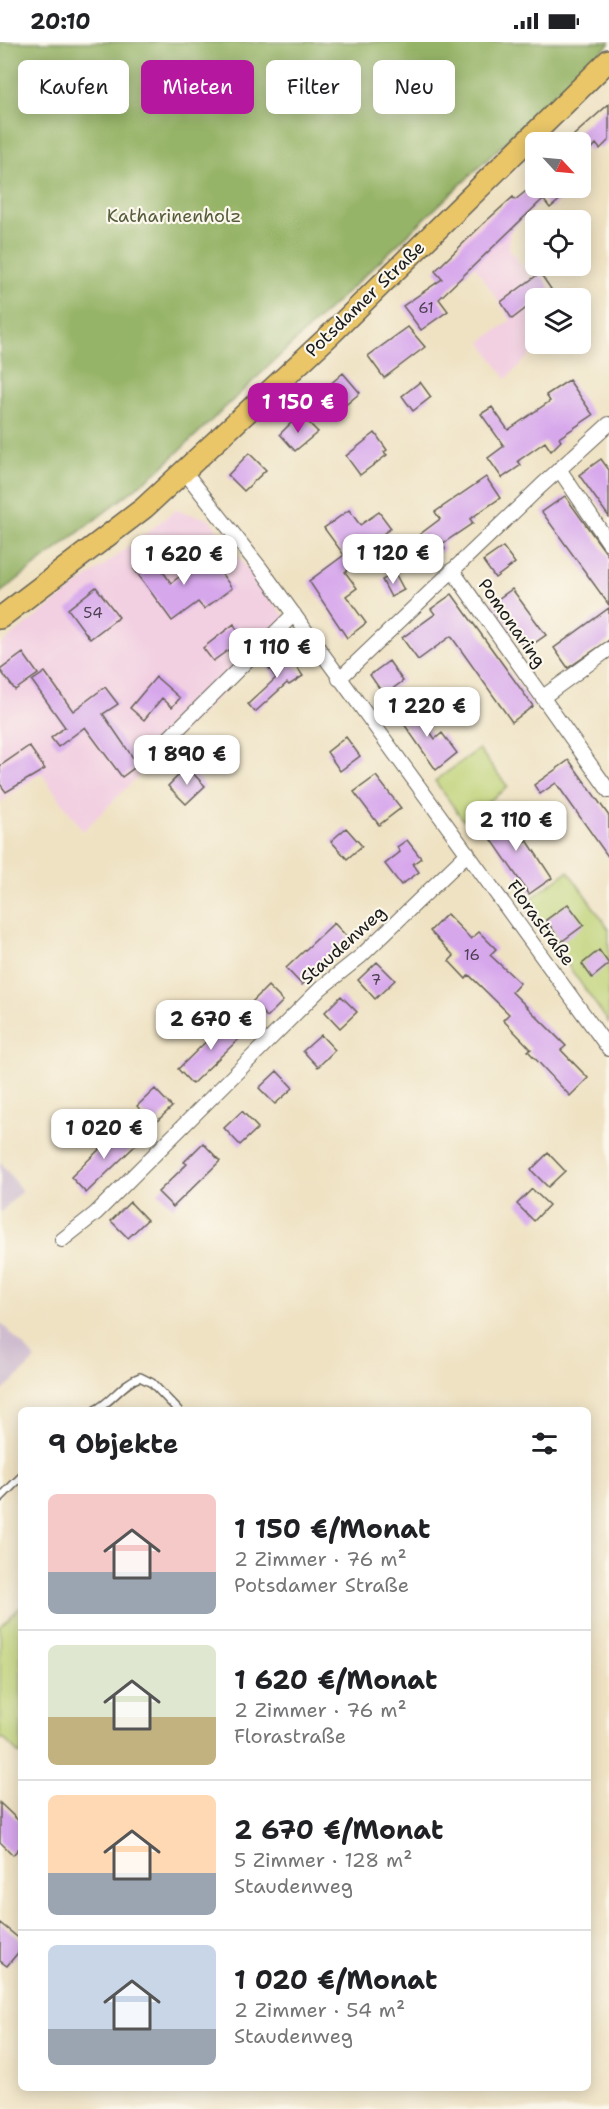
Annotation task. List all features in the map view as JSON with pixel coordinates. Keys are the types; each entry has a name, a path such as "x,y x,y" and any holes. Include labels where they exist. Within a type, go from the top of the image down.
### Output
{"main road":[{"name":"Potsdamer Straße","path":"0,618 144,508 330,335 609,60"}],"street":[{"path":"339,679 609,424"},
{"path":"559,469 609,543"},
{"name":"Florastraße","path":"184,471 294,615 609,1049"},
{"name":"Pomonaring","path":"452,570 609,791"},
{"path":"169,738 294,615"},
{"name":"Pomonaring","path":"543,697 609,649"},
{"name":"Staudenweg","path":"62,1240 96,1213 198,1113 226,1080 327,982 361,956 468,853"}],"lane":[{"path":"107,1407 133,1380 140,1377 152,1383 175,1407"},
{"path":"0,1498 18,1480"}],"shaded area":[{"path":"490,213 510,235 509,249 525,270 525,276 529,276 538,288 525,288 525,354 531,354 506,379 481,342 511,320 459,243"},
{"path":"176,510 209,519 291,625 83,831 41,773 0,803 0,645"},
{"path":"0,1161 22,1191 0,1213"},
{"path":"0,1322 36,1359 0,1394"}],"green space":[{"name":"Katharinenholz","path":"0,42 609,42 158,471 0,593"},
{"path":"479,749 508,787 463,820 435,781"},
{"path":"568,871 609,929 609,1023 524,904"},
{"path":"18,1609 18,1753 3,1738 0,1740 0,1627"}],"building":[{"path":"609,104 609,140 600,149 596,144 591,150 591,132 577,132"},
{"path":"525,192 525,198 562,198 550,208 543,199 532,210 525,210 525,216 439,299 448,311 421,330 403,306 442,279 435,271 513,197 515,200"},
{"path":"536,276 542,276 550,288 525,288 525,309 512,319 501,302"},
{"path":"408,327 425,347 384,378 368,356"},
{"path":"343,373 360,393 336,413 320,393"},
{"path":"569,380 593,415 559,438 561,441 551,451 545,442 518,461 521,465 502,478 488,458 504,446 481,414 492,407 508,430 550,401 546,395"},
{"path":"420,382 431,397 413,411 402,396"},
{"path":"306,420 318,432 295,451 280,434 292,422 298,428"},
{"path":"375,433 387,450 384,452 387,455 360,475 346,456"},
{"path":"249,453 266,470 244,491 228,475"},
{"path":"601,459 609,470 609,517 579,475"},
{"path":"486,477 500,498 470,519 473,523 442,544 445,549 426,562 411,541 440,519 435,512"},
{"path":"565,496 609,557 609,605 542,512"},
{"path":"349,510 360,525 379,512 391,528 372,542 377,549 345,572 357,588 346,596 366,623 347,638 309,581 344,555 324,528"},
{"path":"503,547 515,563 495,578 483,561"},
{"path":"208,555 232,588 204,609 198,602 172,621 134,569 152,556 171,583"},
{"path":"395,573 404,590 391,597 382,580"},
{"path":"96,587 119,617 90,639 68,609"},
{"path":"512,589 546,635 526,649 491,604"},
{"path":"452,594 533,706 512,722 451,636 418,660 402,638 435,614 431,609"},
{"path":"609,608 609,640 568,668 554,648"},
{"path":"234,624 242,640 213,661 203,648"},
{"path":"285,650 303,676 289,685 287,683 255,712 248,704 276,678 266,664"},
{"path":"23,653 38,674 15,690 0,670"},
{"path":"389,661 403,681 384,695 370,675"},
{"path":"45,672 73,711 105,687 118,704 103,714 138,765 122,777 85,727 58,747 51,738 65,727 32,681"},
{"path":"156,677 180,698 172,707 162,698 144,720 130,708"},
{"path":"411,704 435,739 442,733 457,753 436,770 397,714"},
{"path":"346,737 360,756 340,771 327,752"},
{"path":"29,746 45,769 6,792 0,784 0,766"},
{"path":"569,760 609,816 609,858 556,783 540,794 534,785"},
{"path":"187,767 205,786 186,804 168,786"},
{"path":"376,776 401,808 379,825 354,792"},
{"path":"497,807 523,843 527,840 552,878 529,894 479,821"},
{"path":"346,828 362,846 347,859 331,841"},
{"path":"407,840 421,858 413,864 419,872 401,885 385,864 400,852 397,847"},
{"path":"568,904 584,925 561,942 546,920"},
{"path":"447,914 471,939 479,932 496,949 490,955 520,983 512,992 566,1046 561,1050 588,1078 570,1096 528,1051 531,1049 503,1020 509,1014 469,975 466,979 449,961 454,956 430,931"},
{"path":"334,923 350,940 302,985 286,968"},
{"path":"599,950 609,964 592,978 582,964"},
{"path":"377,962 395,980 375,999 358,980"},
{"path":"268,986 283,1001 267,1017 252,1002"},
{"path":"341,996 357,1012 340,1028 325,1012"},
{"path":"229,1019 244,1034 192,1084 178,1069"},
{"path":"321,1035 335,1050 318,1067 303,1051"},
{"path":"277,1071 293,1088 275,1104 259,1088"},
{"path":"155,1089 172,1107 154,1124 137,1106"},
{"path":"242,1111 258,1128 240,1145 224,1128"},
{"path":"122,1127 138,1143 86,1193 71,1177"},
{"path":"203,1143 220,1161 173,1207 158,1192 187,1164 184,1162"},
{"path":"548,1153 565,1171 548,1187 531,1170"},
{"path":"532,1189 549,1205 534,1221 517,1204"},
{"path":"130,1202 147,1220 128,1238 111,1221"},
{"path":"0,1803 18,1820 18,1849 13,1855 0,1842"},
{"path":"0,1923 18,1938 18,1953 7,1966 0,1961"}]}
